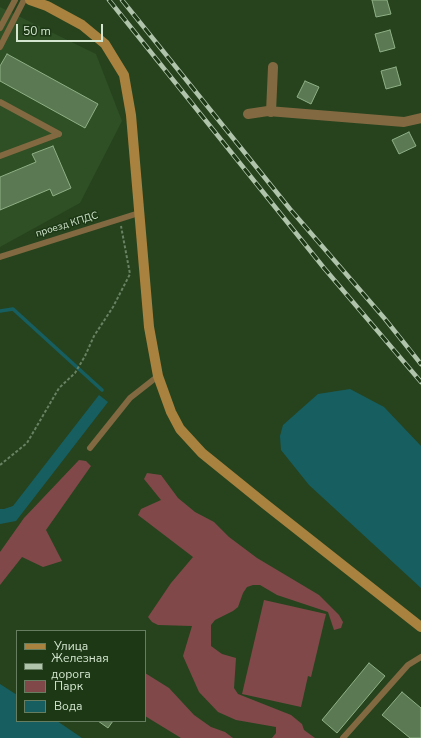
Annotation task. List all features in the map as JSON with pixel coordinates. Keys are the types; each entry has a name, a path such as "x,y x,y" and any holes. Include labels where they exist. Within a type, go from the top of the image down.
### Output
{"street":[{"path":"30,0 47,6 82,26 105,44 124,75 131,115 149,327 158,376 171,412 180,430 202,452 265,504 421,627"},
{"path":"271,112 273,67"},
{"path":"248,114 271,112 404,122 421,118"}],"lane":[{"path":"0,28 15,0"},
{"path":"0,47 24,0"},
{"path":"0,102 59,134 0,156"},
{"name":"проезд КПДС","path":"0,257 139,213"},
{"path":"90,448 130,398 158,376"},
{"path":"343,738 408,665 421,657"}],"path":[{"path":"0,465 27,443 59,388 75,373 94,336 113,307 130,274 122,228 118,220"}],"shaded area":[{"path":"0,7 96,54 122,121 80,203 0,247"}],"green space":[{"path":"79,460 86,461 91,466 46,530 62,561 43,567 22,557 0,585 0,552 24,518"},
{"path":"147,473 161,475 178,498 195,512 214,522 229,537 257,558 319,595 339,615 343,622 341,628 334,630 328,612 277,595 260,585 253,585 247,587 238,607 215,620 211,625 211,646 222,654 236,658 234,688 238,694 291,715 302,724 304,730 315,738 272,738 276,733 276,727 236,720 218,712 199,692 183,656 192,626 158,625 152,622 148,617 171,583 193,557 138,515 141,509 161,500 144,479"},
{"path":"264,600 326,614 311,677 308,676 301,707 242,694"},
{"path":"146,674 169,688 194,715 211,727 225,732 233,738 181,738 146,717"}],"water":[{"path":"350,389 384,407 421,446 421,588 309,485 281,450 280,436 283,425 318,394"},
{"path":"99,395 108,402 16,521 0,524 0,509 13,506"},
{"path":"0,684 16,694 16,722 58,722 82,738 0,738"}],"building":[{"path":"372,0 387,0 391,14 376,17"},
{"path":"390,30 395,48 380,52 375,34"},
{"path":"7,54 98,104 85,128 0,81 0,66"},
{"path":"396,67 401,85 386,89 381,71"},
{"path":"305,81 319,87 311,104 297,97"},
{"path":"409,132 416,146 399,154 392,140"},
{"path":"53,146 71,188 53,196 50,189 0,210 0,177 36,162 32,154"},
{"path":"369,663 385,676 337,733 322,720"},
{"path":"402,692 421,708 421,738 410,738 382,715"},
{"path":"99,722 112,722 108,728"}],"waterway":[{"path":"0,311 13,309 102,390"}],"railway":[{"path":"109,0 324,268 421,382"},
{"path":"122,0 290,209 385,319 421,364"}]}
